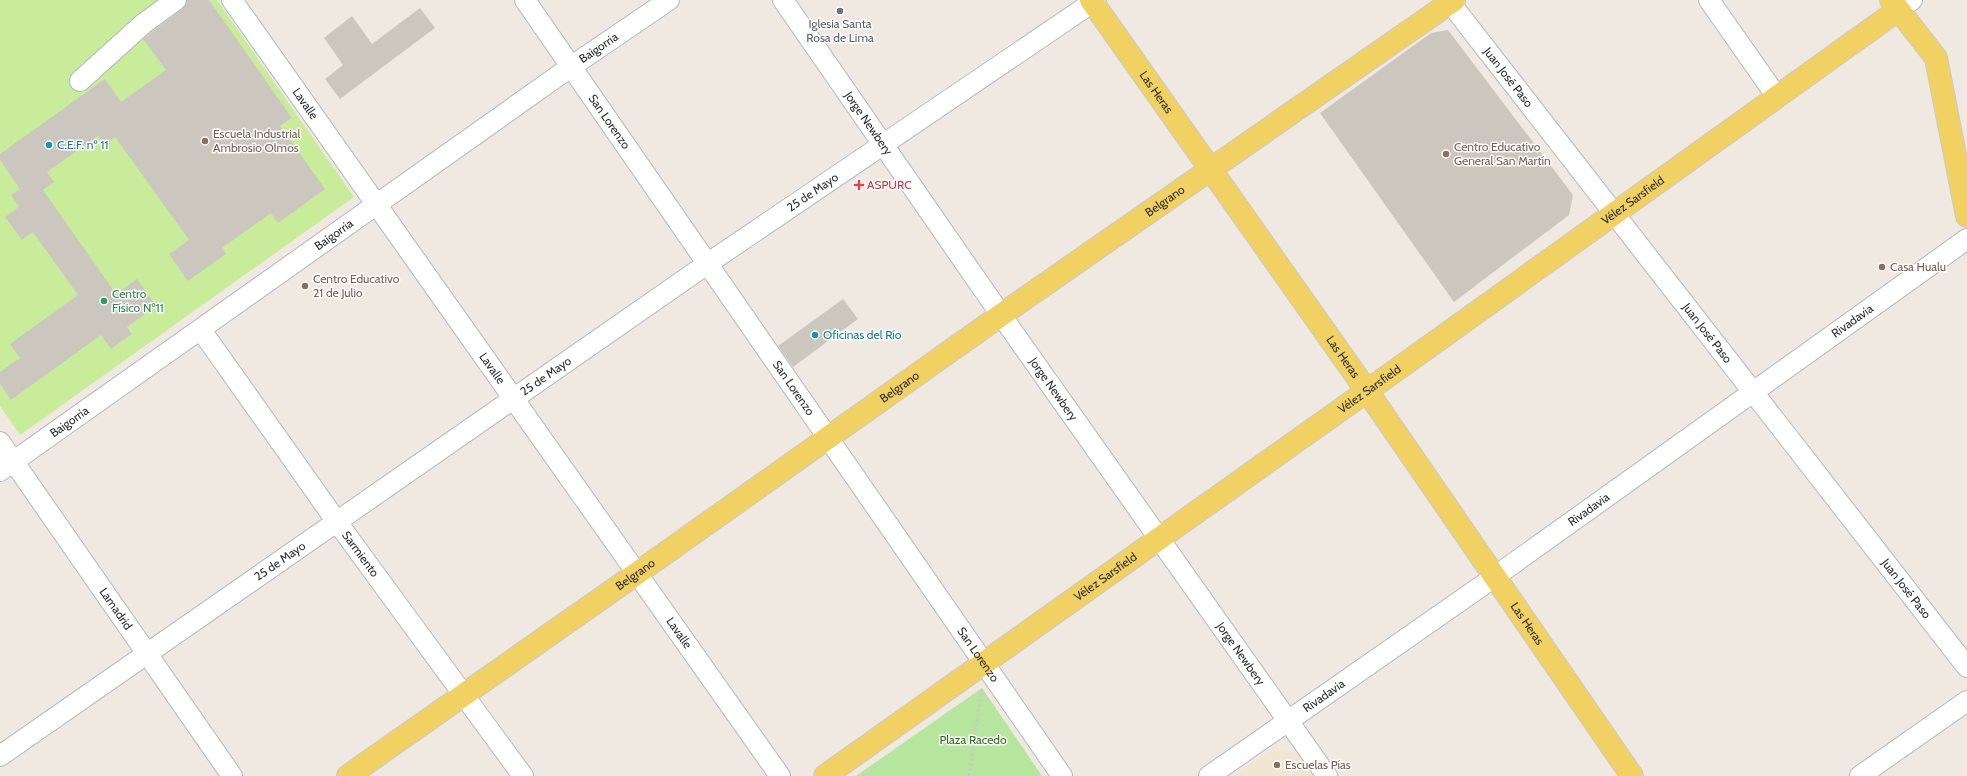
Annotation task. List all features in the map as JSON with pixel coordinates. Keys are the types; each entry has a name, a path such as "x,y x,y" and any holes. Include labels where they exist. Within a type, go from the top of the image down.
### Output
{"main road":[{"name":"Las Heras","path":"1093,1 1209,169 1367,391 1494,578 1632,776"},
{"name":"Belgrano","path":"348,776 1001,315 1451,1"},
{"name":"Vélez Sarsfield","path":"825,776 984,664 1159,537 1367,391 1777,97 1900,3"},
{"path":"1900,3 1936,58 1967,216"}],"street":[{"path":"80,81 143,24 176,0"},
{"name":"Lavalle","path":"232,0 780,776"},
{"name":"San Lorenzo","path":"525,0 1062,776"},
{"name":"Baigorria","path":"7,467 572,66 668,0"},
{"name":"Jorge Newbery","path":"784,0 884,142 1001,315 1327,776"},
{"path":"1709,0 1777,97"},
{"name":"25 de Mayo","path":"0,756 707,264 1093,1"},
{"name":"Juan José Paso","path":"1451,1 1967,666"},
{"name":"Rivadavia","path":"1209,776 1494,578 1967,239"},
{"name":"Sarmiento","path":"201,330 337,522 465,694 523,776"},
{"name":"Lamadrid","path":"0,442 7,467 147,655 232,776"},
{"path":"1860,776 1967,701"}],"path":[{"path":"969,776 984,664"}],"shaded area":[{"name":"Escuelas Pías","path":"1274,747 1298,753 1314,776 1233,776"}],"green space":[{"name":"Centro Físico Nº11","path":"0,0 217,0 354,197 20,435 0,406"},
{"name":"Plaza Racedo","path":"982,688 1042,776 856,776"}],"building":[{"name":"Escuela Industrial Ambrosio Olmos","path":"187,0 209,0 292,118 280,126 325,189 278,223 271,213 222,248 226,254 188,281 169,254 189,240 115,137 105,144 98,136 47,172 54,182 43,190 116,294 137,279 156,306 127,327 132,334 111,349 101,335 11,400 0,384 0,372 20,358 10,344 78,295 33,232 22,240 5,217 19,207 11,195 20,189 0,160 0,154 105,79 121,102 166,70 143,39 183,9"},
{"path":"420,8 435,28 340,99 325,79 343,65 324,38 352,16 372,44"},
{"name":"Centro Educativo General San Martín","path":"1448,30 1573,195 1569,215 1454,302 1320,113 1431,33"},
{"name":"Oficinas del Río","path":"843,299 858,319 793,367 778,346"}],"place":[{"name":"Iglesia Santa Rosa de Lima","path":"840,11"},
{"name":"Escuela Industrial Ambrosio Olmos","path":"205,141"},
{"name":"C.E.F. nº 11","path":"49,145"},
{"name":"Centro Educativo General San Martín","path":"1446,154"},
{"name":"ASPURC","path":"859,185"},
{"name":"Casa Hualu","path":"1882,267"},
{"name":"Centro Educativo 21 de Julio","path":"305,286"},
{"name":"Centro Físico Nº11","path":"104,301"},
{"name":"Oficinas del Río","path":"815,335"},
{"name":"Escuelas Pías","path":"1277,765"}]}
